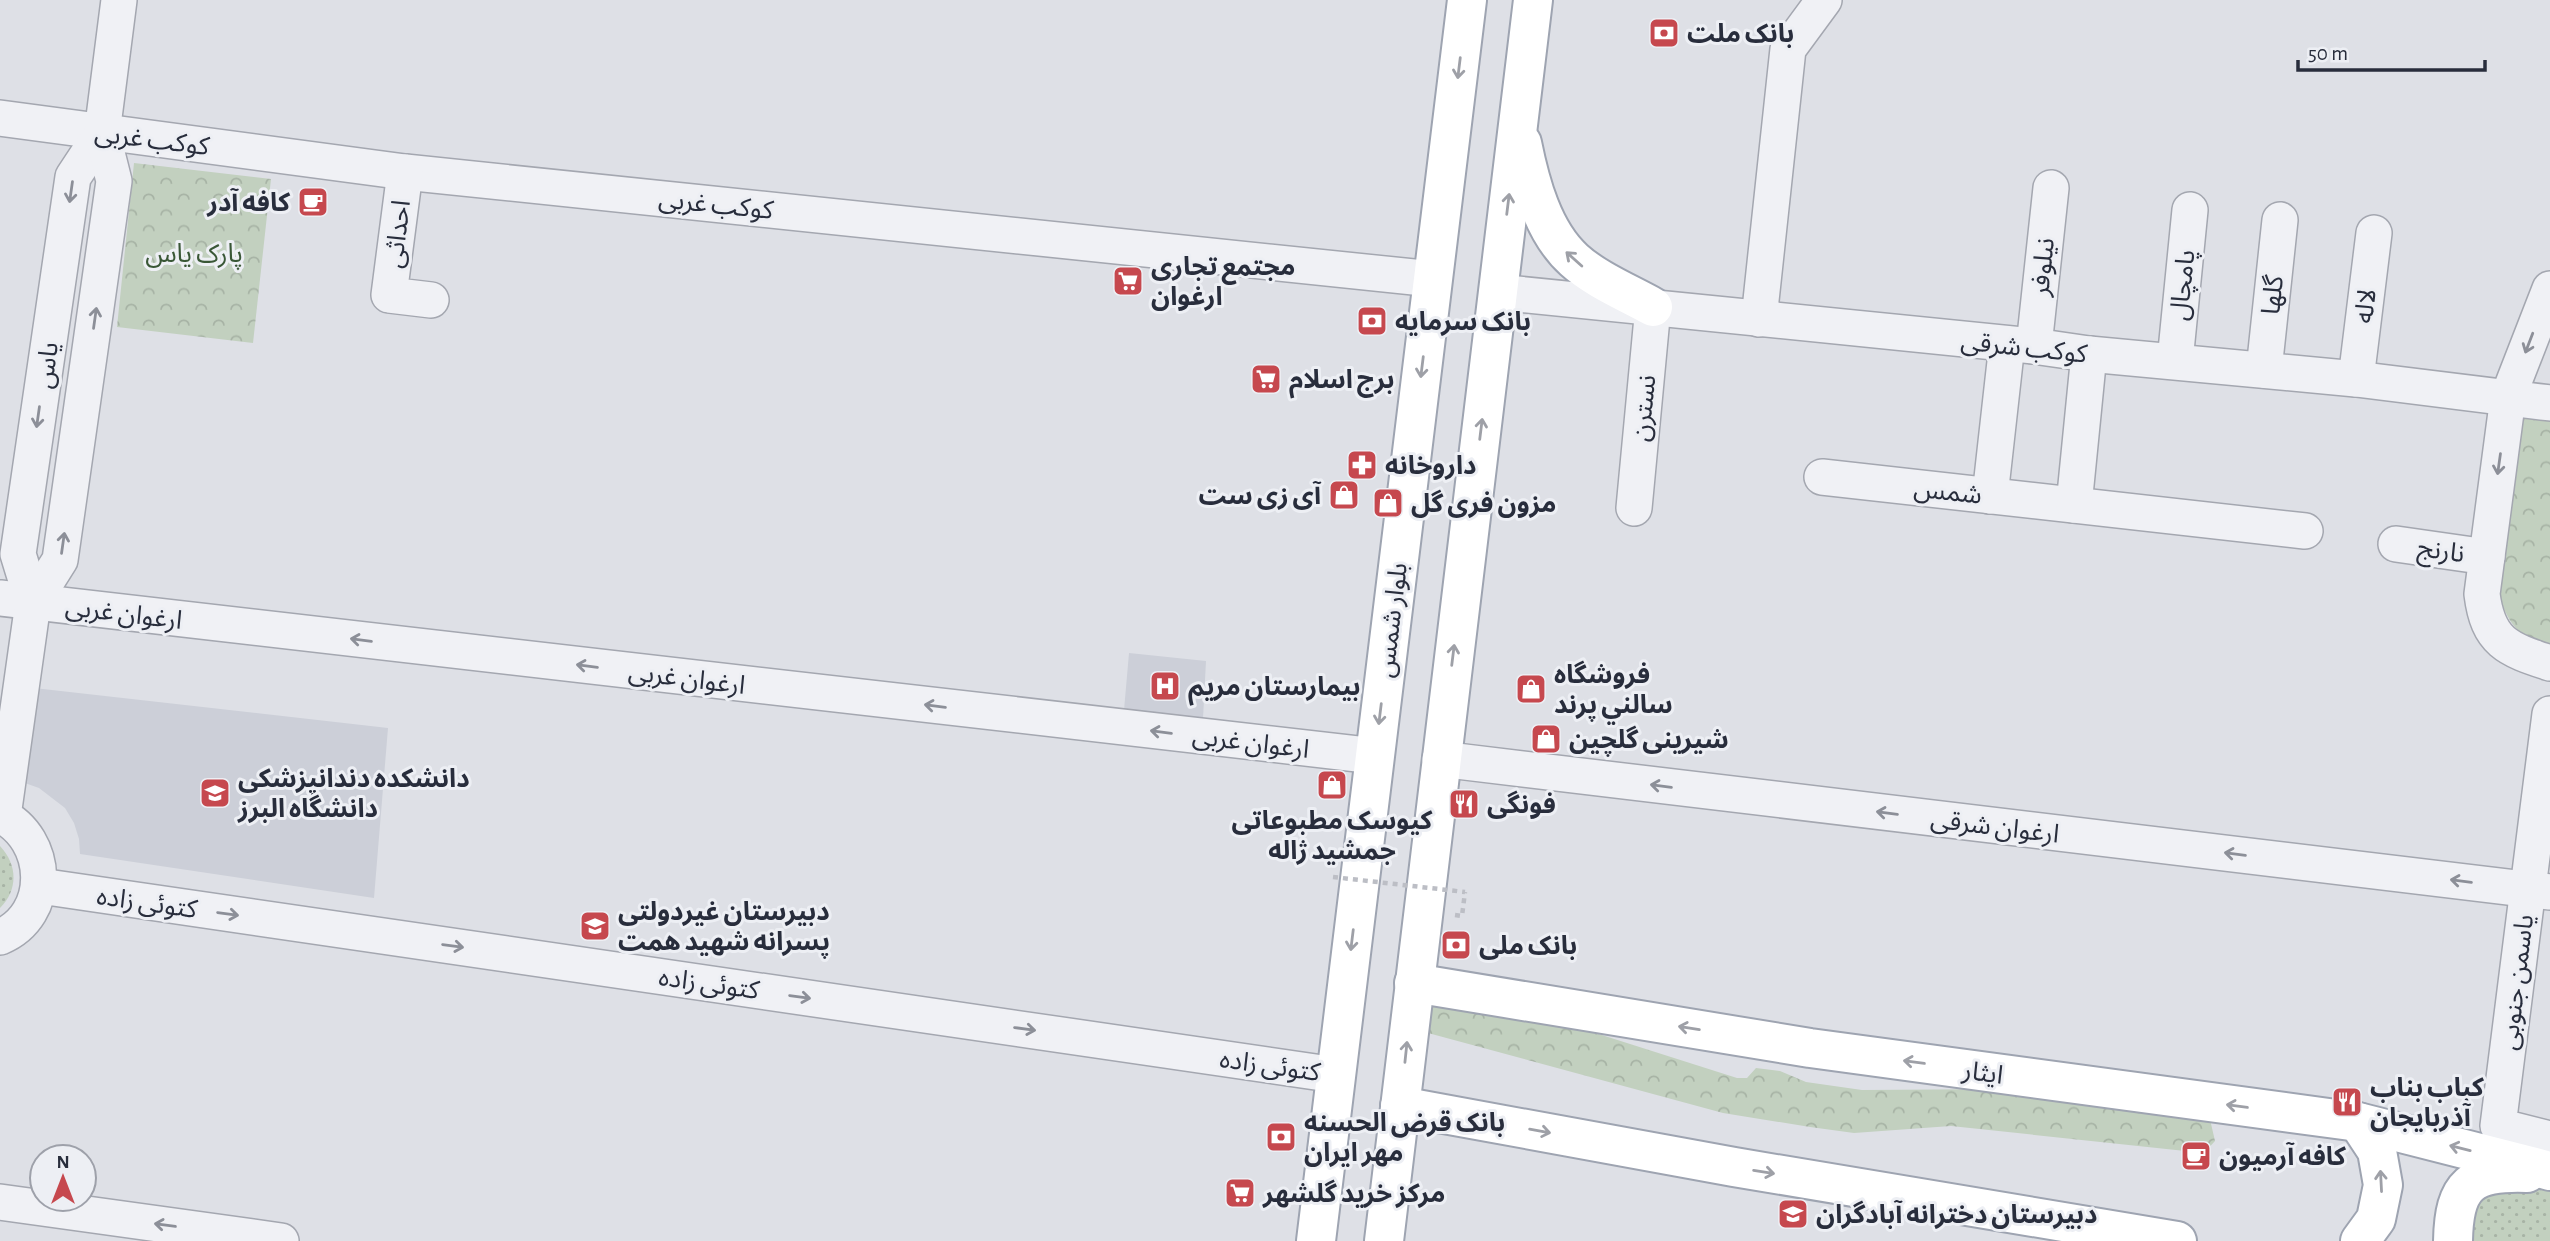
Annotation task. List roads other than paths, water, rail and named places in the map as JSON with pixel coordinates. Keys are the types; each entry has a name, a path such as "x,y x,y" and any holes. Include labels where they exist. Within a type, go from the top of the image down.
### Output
{"main road":[{"name":"بلوار شمس","path":"1316,1241 1467,0"},
{"path":"1384,1241 1533,0"},
{"path":"1518,122 1525,160 1544,216 1563,249 1583,267 1653,307"},
{"name":"ایثار","path":"1414,983 1810,1048 2358,1122 2550,1172"},
{"path":"1401,1106 1734,1167 2177,1241"},
{"path":"2358,1122 2377,1151 2383,1185 2376,1219 2360,1241"},
{"path":"2453,1241 2453,1216 2461,1195 2478,1177 2505,1172 2550,1172"}],"street":[{"name":"یاس","path":"1,816 18,554 73,177 102,133 119,0"},
{"path":"1759,318 1788,50 1824,0"},
{"name":"کوکب غربی","path":"0,118 405,172 1433,279"},
{"name":"احداثی","path":"405,172 389,295 431,300"},
{"name":"نیلوفر","path":"1990,496 2051,188"},
{"name":"پامچال","path":"2175,360 2190,210"},
{"name":"گلها","path":"2264,370 2280,220"},
{"name":"لاله","path":"2356,379 2374,233"},
{"path":"2550,289 2508,397 2482,594 2485,617 2493,633 2518,653 2550,663"},
{"name":"کوکب شرقی","path":"1497,292 2356,379 2550,403"},
{"name":"نسترن","path":"1634,508 1653,307"},
{"path":"2074,505 2089,354"},
{"name":"شمس","path":"1822,477 2305,531"},
{"name":"نارنج","path":"2396,544 2487,557"},
{"name":"ارغوان غربی","path":"16,600 1375,756"},
{"name":"یاسمن جنوبی","path":"2550,714 2539,891 2498,1126 2550,1139"},
{"name":"ارغوان شرقی","path":"1440,759 2539,891"},
{"path":"0,937 21,924 33,906 40,886 39,865 33,845 20,828 1,816"},
{"name":"کتوئی زاده","path":"40,886 1336,1074"},
{"path":"0,1202 281,1241"}],"place":[{"name":"بانک ملت","path":"1664,33"},
{"name":"کافه آدر","path":"313,202"},
{"name":"مجتمع تجاری ارغوان","path":"1128,281"},
{"name":"بانک سرمایه","path":"1372,321"},
{"name":"برج اسلام","path":"1266,379"},
{"name":"داروخانه","path":"1362,465"},
{"name":"آی زی ست","path":"1344,495"},
{"name":"مزون فری گل","path":"1388,503"},
{"name":"بیمارستان مریم","path":"1165,686"},
{"name":"فروشگاه سالني پرند","path":"1531,689"},
{"name":"شیرینی گلچین","path":"1546,739"},
{"name":"کیوسک مطبوعاتی جمشید ژاله","path":"1332,785"},
{"name":"دانشکده دندانپزشکی دانشگاه البرز","path":"215,793"},
{"name":"فونگی","path":"1464,804"},
{"name":"دبیرستان غیردولتی پسرانه شهید همت","path":"595,926"},
{"name":"بانک ملی","path":"1456,945"},
{"name":"کباب بناب آذربايجان","path":"2347,1102"},
{"name":"بانک قرض الحسنه مهر ایران","path":"1281,1137"},
{"name":"کافه آرمیون","path":"2196,1156"},
{"name":"مرکز خرید گلشهر","path":"1240,1193"},
{"name":"دبيرستان دخترانه آبادگران","path":"1793,1214"}],"park label":[{"name":"پارک یاس","path":"194,253"}]}
